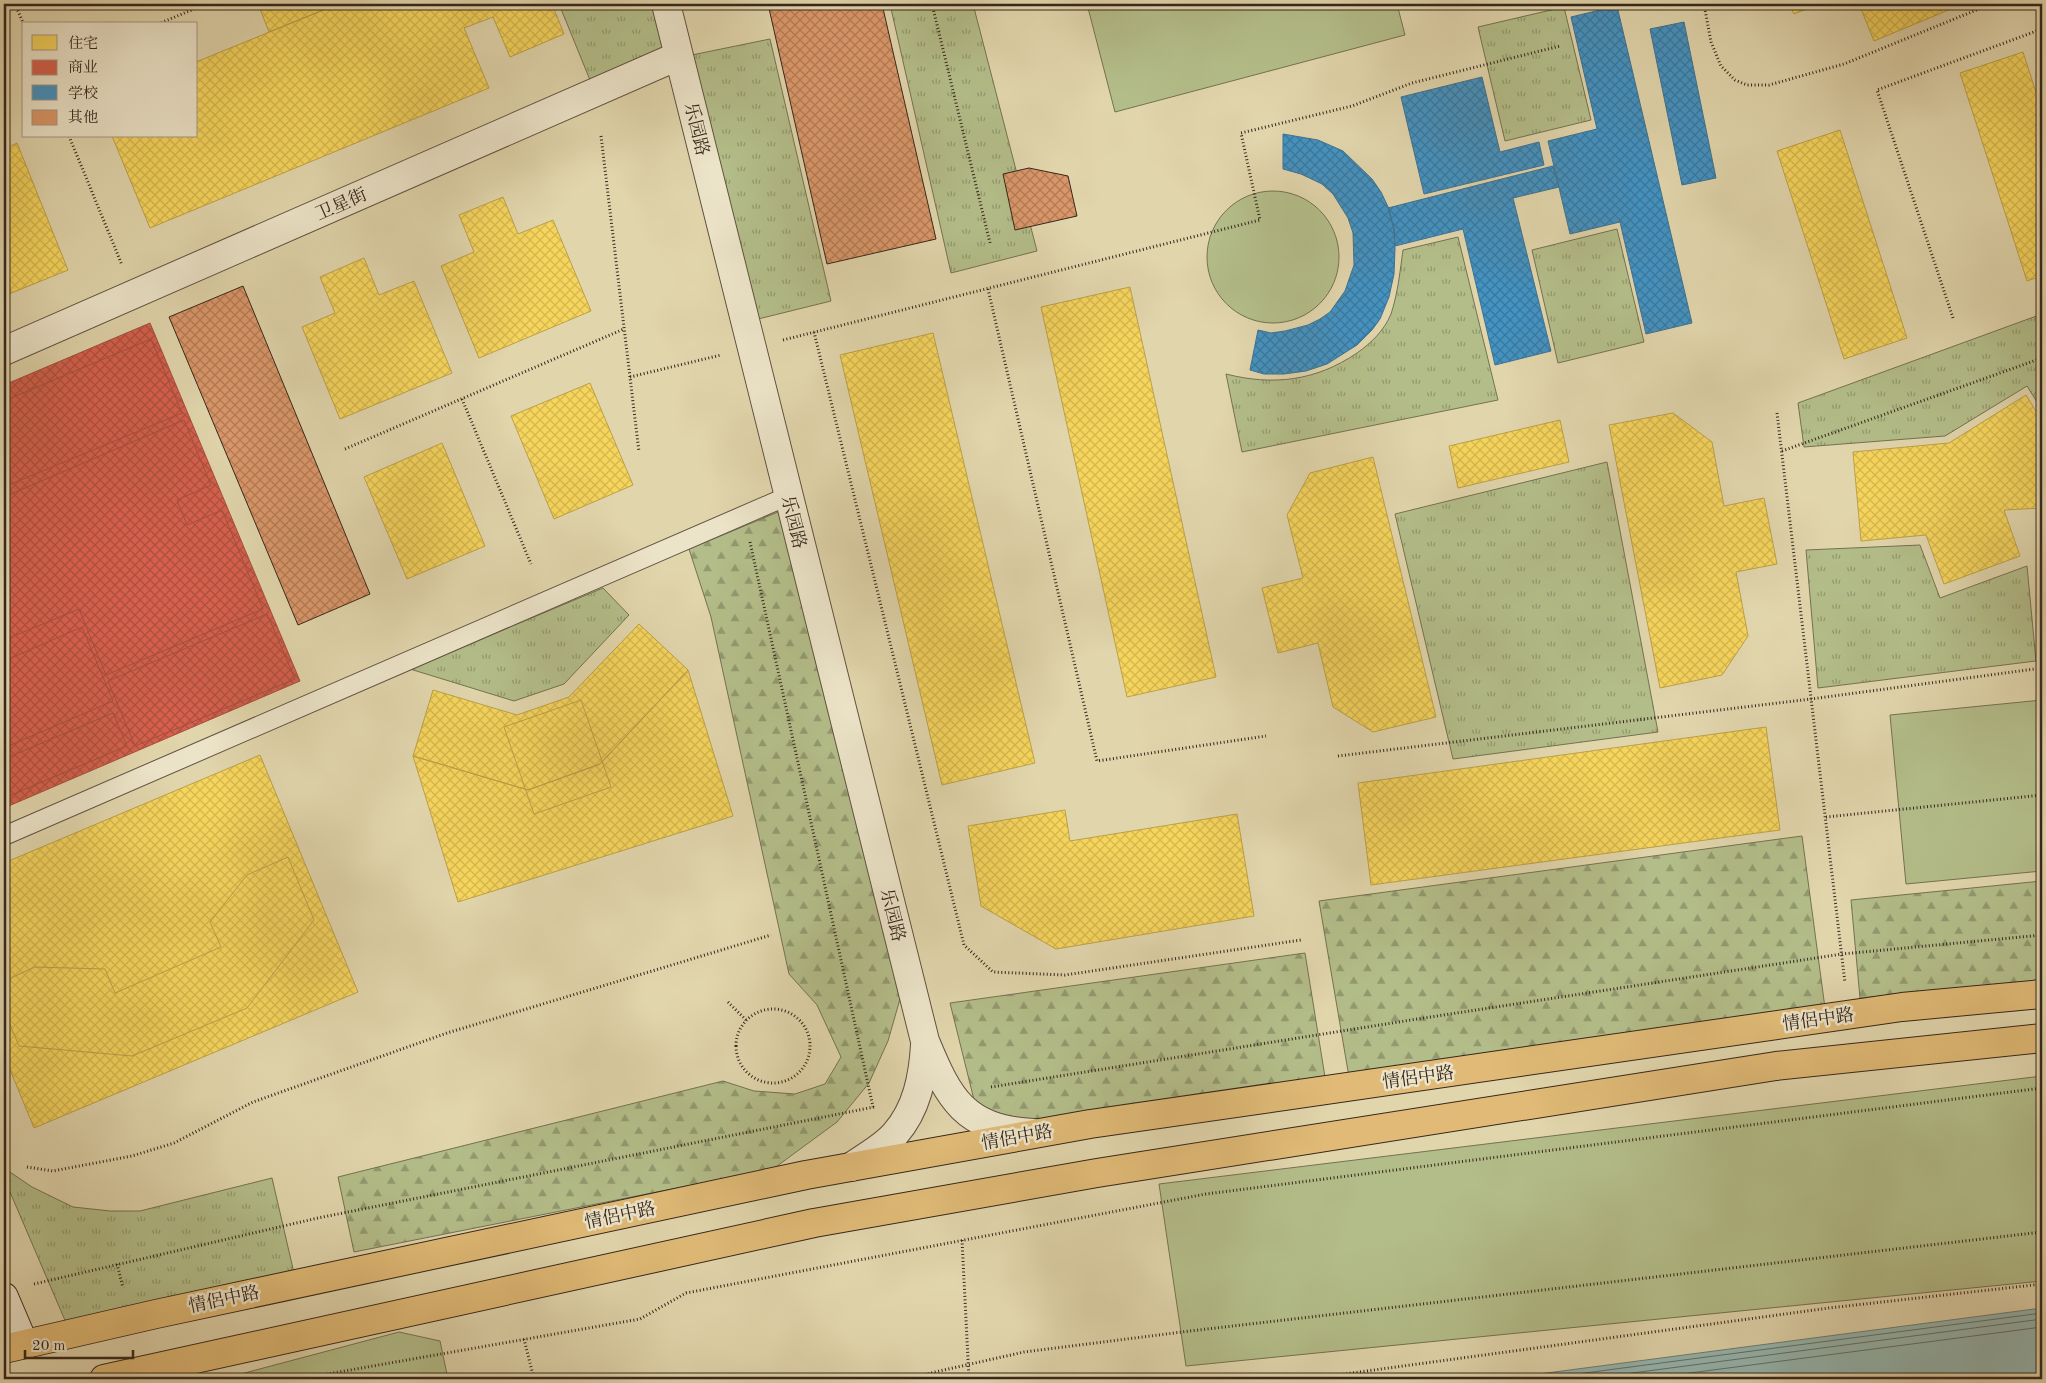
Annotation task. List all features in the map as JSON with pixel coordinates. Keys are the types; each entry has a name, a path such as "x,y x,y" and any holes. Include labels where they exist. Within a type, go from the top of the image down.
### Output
{"highway":[{"name":"情侶中路","path":"14,1346 796,1177 1100,1122 1902,1007 2042,994"},
{"path":"104,1379 814,1223 1097,1173 1776,1066 2042,1038"}],"street":[{"name":"乐园路","path":"666,4 925,1040"},
{"name":"卫星街","path":"4,352 678,56"},
{"path":"925,1040 938,1073 950,1094 962,1109 986,1124 1012,1131 1040,1133"},
{"path":"851,1167 894,1135 908,1117 917,1098 922,1075 925,1040"},
{"path":"4,1297 14,1346"},
{"path":"144,1379 169,1366"}],"lane":[{"path":"4,836 788,496"}],"path":[{"path":"15,4 23,22"},
{"path":"163,22 206,4"},
{"path":"932,4 990,243"},
{"path":"1704,4 1711,42 1721,66 1735,80 1747,85 1762,85 1804,76 1844,64 1991,4"},
{"path":"1953,318 1876,90 2042,29"},
{"path":"630,377 1260,220 1241,134 1352,106 1412,83 1560,46"},
{"path":"601,136 639,452"},
{"path":"70,138 134,294"},
{"path":"988,288 1097,762 1266,736"},
{"path":"345,449 624,329"},
{"path":"814,332 964,944 993,972 1065,975 1301,940"},
{"path":"1782,451 2042,358"},
{"path":"462,399 531,564"},
{"path":"1777,413 1849,1015"},
{"path":"744,514 873,1107"},
{"path":"1338,756 1811,699 2042,668"},
{"path":"1826,816 2042,795"},
{"path":"27,1167 53,1171 132,1156 174,1144 253,1102 447,1033 771,935"},
{"path":"950,1094 1401,1021 1842,954 2042,935"},
{"path":"728,1002 746,1020"},
{"path":"768,1008 780,1009 791,1013 801,1020 811,1042 810,1055 796,1076 784,1082 772,1084 760,1081 749,1074 741,1065 737,1054 736,1042 746,1020 756,1012 768,1008"},
{"path":"299,1379 640,1319 686,1293 1206,1194 2042,1088"},
{"path":"32,1284 318,1218 917,1098"},
{"path":"904,1379 1024,1352 2042,1232"},
{"path":"962,1240 969,1379"},
{"path":"1308,1379 1830,1308 2042,1284"},
{"path":"524,1339 534,1379"}],"green space":[{"path":"559,4 656,4 668,51 590,80"},
{"path":"890,4 973,4 1037,251 951,273"},
{"path":"1087,4 1397,4 1405,35 1115,112"},
{"path":"1564,7 1591,120 1505,141 1478,27"},
{"path":"770,39 831,301 750,321 687,56"},
{"path":"1273,191 1286,192 1298,196 1320,210 1334,232 1338,244 1338,270 1334,282 1320,304 1298,318 1286,322 1273,323 1260,322 1248,318 1226,304 1212,282 1208,270 1207,257 1208,244 1212,232 1226,210 1248,196 1260,192"},
{"path":"1617,229 1644,342 1558,363 1532,250"},
{"path":"1458,237 1498,400 1242,452 1226,374 1243,378 1277,380 1310,375 1342,362 1372,341 1388,320 1395,298 1403,250"},
{"path":"2042,314 2042,410 2027,386 1945,436 1804,447 1798,403"},
{"path":"1607,462 1658,732 1453,759 1395,514"},
{"path":"783,510 900,999 888,1041 869,1083 837,1122 773,1169 354,1252 338,1177 723,1081 754,1091 795,1094 825,1084 841,1057 817,1005 789,974 711,617 689,549"},
{"path":"1920,545 1940,598 2027,566 2036,661 1818,688 1806,550"},
{"path":"603,588 629,615 564,684 514,701 410,669"},
{"path":"2042,700 2042,871 1906,884 1890,715"},
{"path":"1802,836 1825,1008 1349,1077 1319,901"},
{"path":"2042,881 2042,981 1860,998 1851,900"},
{"path":"1305,953 1325,1077 982,1132 950,1003"},
{"path":"2042,1076 2042,1281 1186,1366 1159,1184"},
{"path":"4,1168 32,1187 73,1207 110,1211 140,1211 272,1178 294,1273 67,1325 4,1178"},
{"path":"399,1332 440,1341 448,1379 222,1379"}],"water":[{"path":"2042,1308 2042,1379 1501,1379"}],"building: 住宅":[{"path":"258,4 338,4 269,32"},
{"path":"338,4 552,4 564,34 510,57 493,17 464,28 489,88 150,228 113,138 198,138 198,61"},
{"path":"1789,4 1819,4 1794,14"},
{"path":"1859,4 1963,4 1874,41"},
{"path":"2023,52 2042,111 2042,276 2027,281 1960,73"},
{"path":"1840,130 1907,338 1844,359 1777,151"},
{"path":"17,143 68,270 4,296 4,149"},
{"path":"503,197 518,234 553,220 591,311 479,358 441,266 474,252 459,215"},
{"path":"364,258 379,295 414,281 452,373 340,419 302,327 335,313 320,277"},
{"path":"1130,287 1216,677 1127,697 1041,307"},
{"path":"933,333 1035,763 942,785 840,355"},
{"path":"590,383 633,485 554,519 511,416"},
{"path":"2026,395 2042,421 2042,508 2004,510 2020,556 1944,584 1926,535 1861,541 1853,452 1949,443"},
{"path":"1673,413 1712,442 1724,506 1764,498 1777,564 1736,572 1748,636 1722,675 1660,688 1609,425"},
{"path":"1560,420 1569,462 1458,488 1449,446"},
{"path":"442,443 485,546 407,579 364,477"},
{"path":"1373,457 1436,717 1373,732 1333,707 1318,643 1278,653 1262,588 1303,578 1287,515 1310,473"},
{"path":"639,624 688,670 600,764 528,790 413,756 433,690 517,715 569,697"},
{"path":"688,670 733,816 458,902 413,756 528,790 600,764"},
{"path":"581,700 611,787 534,814 504,727"},
{"path":"1766,727 1780,830 1371,885 1358,783"},
{"path":"260,755 358,992 34,1128 4,1055 4,863"},
{"path":"1065,810 1070,841 1237,814 1254,916 1056,949 981,906 968,826"},
{"path":"288,857 314,920 247,1008 132,1056 19,1046 4,1010 4,981 35,967 105,969 115,993 221,947 210,922 247,875"}],"building: 商业":[{"path":"150,323 300,681 4,808 4,385"},
{"path":"151,339 182,413 4,487 4,401"},
{"path":"184,420 211,485 177,500 187,525 222,510 263,609 106,675 79,609 4,640 4,497"},
{"path":"267,614 295,679 135,746 108,681"},
{"path":"82,627 113,701 4,748 4,661"},
{"path":"113,713 127,746 4,798 4,759"}],"building: 学校":[{"path":"1617,6 1692,323 1646,334 1620,222 1570,234 1548,141 1597,129 1571,17"},
{"path":"1684,22 1716,178 1682,185 1650,29"},
{"path":"1482,77 1500,152 1539,142 1544,165 1424,194 1401,97"},
{"path":"1283,134 1318,140 1343,151 1372,179 1389,209 1394,229 1394,274 1389,297 1380,319 1357,345 1327,364 1306,371 1264,374 1250,370 1258,330 1271,333 1285,331 1308,325 1320,319 1330,312 1345,291 1354,265 1353,233 1348,218 1333,194 1322,184 1301,174 1283,169"},
{"path":"1553,166 1559,187 1513,198 1551,351 1495,365 1463,229 1395,246 1394,229 1388,208"}],"building: 其他":[{"path":"768,4 882,4 936,239 827,264"},
{"path":"1029,168 1068,176 1077,216 1015,230 1003,174"},
{"path":"243,286 370,594 298,625 169,317"}]}
